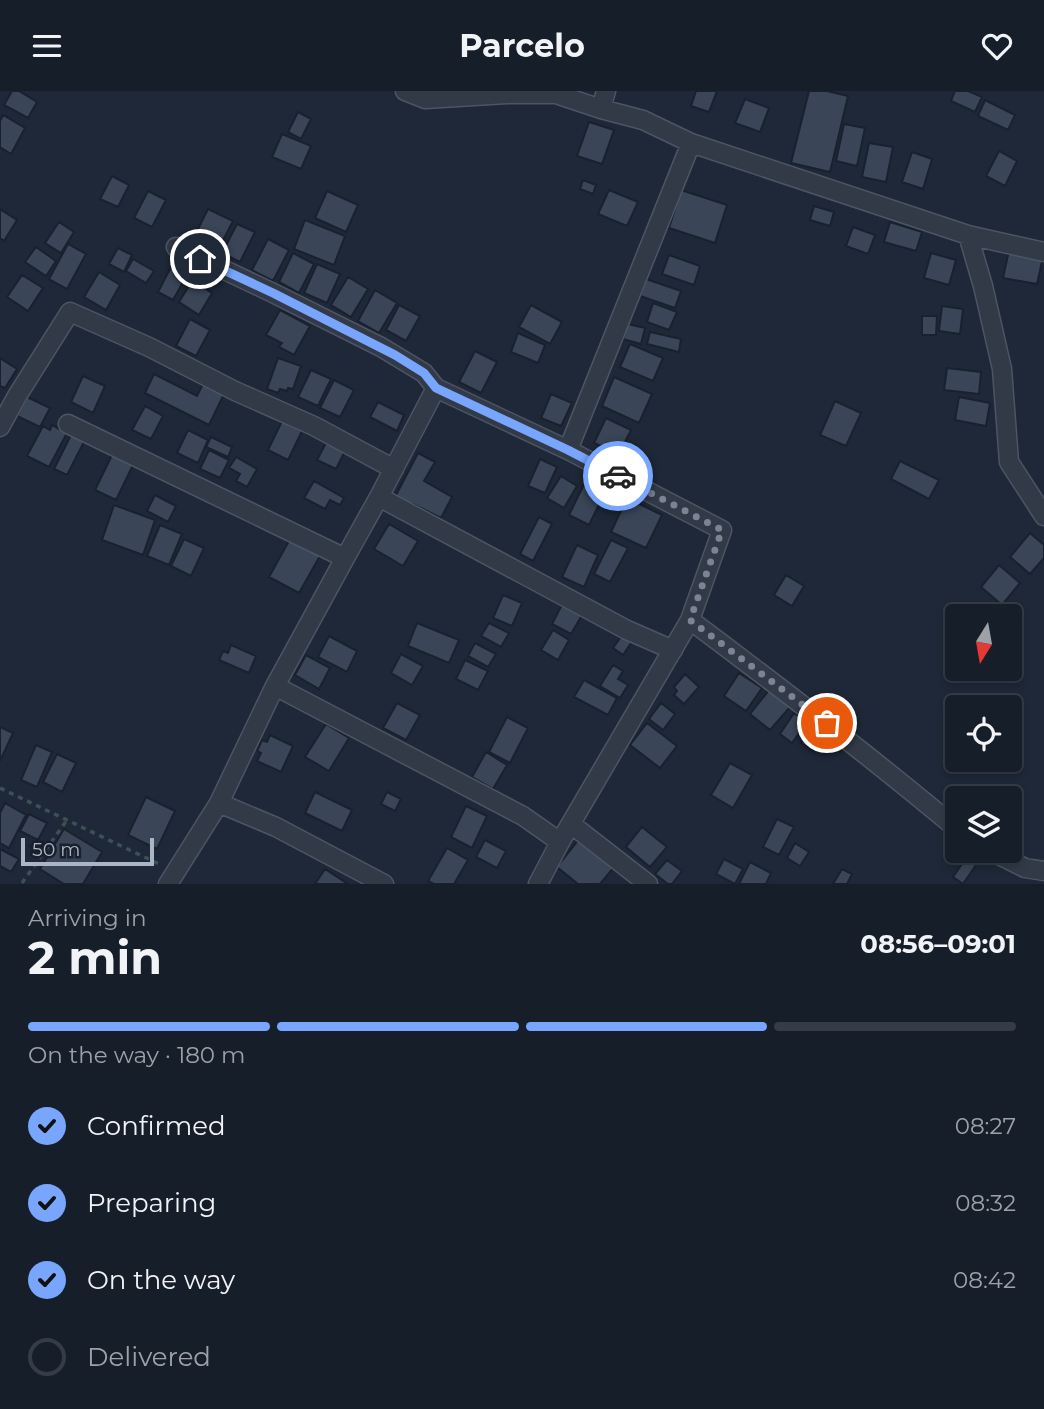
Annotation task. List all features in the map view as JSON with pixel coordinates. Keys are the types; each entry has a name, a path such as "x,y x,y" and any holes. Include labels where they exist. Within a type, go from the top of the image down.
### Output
{"street":[{"path":"405,91 425,99 556,94 643,120 691,143 968,235 1044,252"},
{"path":"601,109 606,91"},
{"path":"568,450 691,143"},
{"path":"968,235 1003,369 1009,462 1044,516"},
{"path":"176,247 381,347 424,373 436,388 568,450 722,530 690,620 538,884"},
{"path":"0,428 70,311 314,426 394,469"},
{"path":"171,878 219,803 275,686 436,388"},
{"path":"68,424 345,558"},
{"path":"379,497 627,630 673,649"},
{"path":"690,620 886,770 945,819"},
{"path":"275,686 523,816 560,842"},
{"path":"219,803 276,827 384,884"},
{"path":"571,824 648,884"},
{"path":"1015,863 1025,868 1044,871"}],"path":[{"path":"0,788 67,820 171,878"},
{"path":"22,883 67,820"}],"building":[{"path":"12,91 19,91 37,102 28,118 4,105"},
{"path":"696,91 717,91 709,112 691,106"},
{"path":"809,91 827,91 848,96 830,172 791,163"},
{"path":"955,91 968,91 982,97 975,112 951,101"},
{"path":"745,99 769,108 760,132 735,123"},
{"path":"985,100 1015,115 1008,130 978,116"},
{"path":"298,112 311,119 301,139 288,132"},
{"path":"3,115 25,128 11,154 0,147 0,121"},
{"path":"589,122 614,130 602,164 577,156"},
{"path":"844,124 865,128 857,166 836,161"},
{"path":"282,134 311,146 301,169 272,157"},
{"path":"869,143 893,147 886,182 862,177"},
{"path":"999,151 1017,161 1005,186 986,176"},
{"path":"912,152 932,159 923,189 902,182"},
{"path":"112,176 129,185 118,207 100,199"},
{"path":"583,180 596,185 593,194 580,189"},
{"path":"609,190 638,202 627,226 598,214"},
{"path":"681,190 727,205 715,243 669,228"},
{"path":"148,191 166,200 152,227 134,218"},
{"path":"327,191 358,205 346,232 315,218"},
{"path":"814,206 834,212 830,226 810,220"},
{"path":"0,209 17,220 4,241 0,238"},
{"path":"208,209 233,221 216,254 192,241"},
{"path":"305,220 345,236 334,265 294,249"},
{"path":"59,222 74,232 61,253 45,243"},
{"path":"890,222 922,232 916,251 884,242"},
{"path":"237,224 255,232 240,262 222,253"},
{"path":"853,227 875,235 868,254 846,246"},
{"path":"268,239 289,250 273,281 252,270"},
{"path":"68,244 86,254 67,289 49,279"},
{"path":"36,247 56,261 46,276 25,262"},
{"path":"118,248 132,255 124,272 109,264"},
{"path":"1009,250 1043,257 1037,284 1003,278"},
{"path":"293,253 314,264 299,293 279,282"},
{"path":"931,253 956,260 949,285 924,278"},
{"path":"669,255 700,266 694,285 662,274"},
{"path":"133,259 154,271 146,283 126,271"},
{"path":"317,264 340,274 327,303 304,293"},
{"path":"171,267 187,275 173,300 158,292"},
{"path":"99,272 120,285 106,310 84,297"},
{"path":"22,275 43,288 28,311 7,297"},
{"path":"348,277 368,289 351,317 331,305"},
{"path":"646,279 681,291 675,308 640,296"},
{"path":"192,281 212,293 199,315 179,302"},
{"path":"375,290 397,303 379,333 358,321"},
{"path":"653,303 677,312 669,330 647,322"},
{"path":"399,305 420,316 406,341 386,330"},
{"path":"531,305 562,322 550,344 519,327"},
{"path":"942,306 963,309 960,334 939,331"},
{"path":"280,310 310,326 294,355 279,347 282,343 266,335"},
{"path":"922,316 937,316 936,335 922,335"},
{"path":"190,319 210,330 196,356 176,346"},
{"path":"628,324 645,328 641,344 623,339"},
{"path":"650,332 681,339 679,352 647,344"},
{"path":"518,333 545,345 538,363 511,352"},
{"path":"630,344 663,358 653,381 620,367"},
{"path":"475,351 497,362 481,393 459,382"},
{"path":"0,358 17,369 5,388 0,386"},
{"path":"278,358 301,366 293,389 280,389 278,393 267,389"},
{"path":"947,368 981,372 979,394 944,390"},
{"path":"311,370 331,379 318,406 298,397"},
{"path":"154,374 197,396 205,380 226,390 209,425 145,393"},
{"path":"83,376 105,386 93,413 71,402"},
{"path":"614,377 652,394 639,423 602,406"},
{"path":"334,380 354,390 340,417 320,408"},
{"path":"551,394 572,403 561,426 541,418"},
{"path":"27,397 50,408 40,427 17,416"},
{"path":"959,397 990,403 986,426 955,420"},
{"path":"835,401 861,413 846,446 820,435"},
{"path":"378,402 404,415 397,431 370,417"},
{"path":"145,406 163,416 151,439 132,430"},
{"path":"606,418 631,430 619,454 594,443"},
{"path":"282,421 302,431 288,460 268,450"},
{"path":"52,425 67,433 49,467 27,456 43,426 50,430"},
{"path":"188,430 208,440 198,463 177,453"},
{"path":"71,435 84,442 67,475 54,469"},
{"path":"211,437 232,447 228,457 206,447"},
{"path":"329,437 347,447 336,469 317,460"},
{"path":"209,450 229,460 220,478 200,469"},
{"path":"113,453 134,463 116,500 95,490"},
{"path":"418,453 435,462 424,481 452,497 441,518 395,497"},
{"path":"236,457 257,469 247,487 236,481 240,474 229,468"},
{"path":"540,459 557,467 545,493 528,486"},
{"path":"900,461 939,480 929,499 891,479"},
{"path":"561,476 577,486 564,508 547,498"},
{"path":"588,476 608,486 589,525 569,515"},
{"path":"314,481 344,498 340,505 330,500 325,509 304,498"},
{"path":"155,495 176,506 168,522 147,511"},
{"path":"627,498 662,515 646,548 611,532"},
{"path":"114,505 155,520 143,555 102,540"},
{"path":"539,517 552,524 533,561 520,554"},
{"path":"389,524 418,541 403,566 374,549"},
{"path":"160,525 182,534 169,565 147,556"},
{"path":"1030,533 1044,545 1044,558 1030,574 1010,557"},
{"path":"184,539 204,548 191,576 171,566"},
{"path":"290,539 320,556 299,593 269,577"},
{"path":"611,540 628,548 610,582 594,574"},
{"path":"577,545 598,555 584,587 562,577"},
{"path":"999,565 1020,583 1003,604 981,587"},
{"path":"786,575 804,586 792,606 774,595"},
{"path":"503,595 522,603 512,626 493,618"},
{"path":"565,599 585,610 571,634 552,624"},
{"path":"417,623 459,640 449,663 408,646"},
{"path":"489,623 509,633 501,647 481,636"},
{"path":"553,630 569,640 558,660 541,650"},
{"path":"625,631 635,637 623,655 613,648"},
{"path":"329,636 357,651 347,672 318,657"},
{"path":"475,643 496,654 488,667 468,656"},
{"path":"231,645 256,656 249,673 219,660 223,651 228,653"},
{"path":"401,654 423,666 412,685 391,673"},
{"path":"306,655 330,668 319,689 295,675"},
{"path":"465,660 488,671 478,690 456,679"},
{"path":"613,665 623,671 618,679 628,685 620,698 600,686"},
{"path":"739,673 762,688 746,711 724,696"},
{"path":"685,674 699,687 684,704 674,695 677,691 674,687"},
{"path":"584,680 617,698 608,715 574,697"},
{"path":"770,689 791,706 770,730 750,714"},
{"path":"397,703 420,715 406,740 383,728"},
{"path":"661,703 675,714 663,730 649,719"},
{"path":"794,713 807,722 792,743 780,734"},
{"path":"507,717 528,728 510,763 489,752"},
{"path":"647,723 677,746 660,768 630,745"},
{"path":"813,723 824,731 812,750 801,743"},
{"path":"326,724 349,738 329,771 305,757"},
{"path":"0,727 13,733 0,761"},
{"path":"270,735 293,746 281,772 257,761 261,753 257,751 262,740 267,742"},
{"path":"36,745 52,752 37,787 21,780"},
{"path":"486,752 507,765 493,789 472,777"},
{"path":"57,754 76,763 62,792 43,782"},
{"path":"730,763 752,775 733,808 711,795"},
{"path":"315,792 352,810 342,831 305,813"},
{"path":"387,792 401,799 395,811 381,804"},
{"path":"146,797 175,811 157,849 128,835"},
{"path":"5,803 26,815 9,848 0,843 0,813"},
{"path":"466,806 487,816 472,848 451,837"},
{"path":"29,814 47,823 38,840 20,831"},
{"path":"777,819 794,827 779,855 763,847"},
{"path":"642,827 667,847 650,867 626,847"},
{"path":"64,829 102,852 83,884 64,884 40,869"},
{"path":"580,838 615,866 600,884 578,884 557,867"},
{"path":"485,840 506,851 497,868 476,857"},
{"path":"795,843 809,852 800,866 787,858"},
{"path":"447,848 468,860 454,884 434,884 428,881"},
{"path":"0,849 19,859 11,872 0,866"},
{"path":"724,859 743,869 735,884 716,874"},
{"path":"667,860 682,871 672,884 655,874"},
{"path":"750,862 771,873 766,884 739,884"},
{"path":"963,863 976,865 963,884 953,877"},
{"path":"325,869 348,884 315,884"},
{"path":"842,869 852,874 847,884 833,884"}],"way so far":[{"path":"618,476 722,530 690,620 827,723"}],"route":[{"path":"200,259 395,355 424,373 436,388 618,476"}]}
